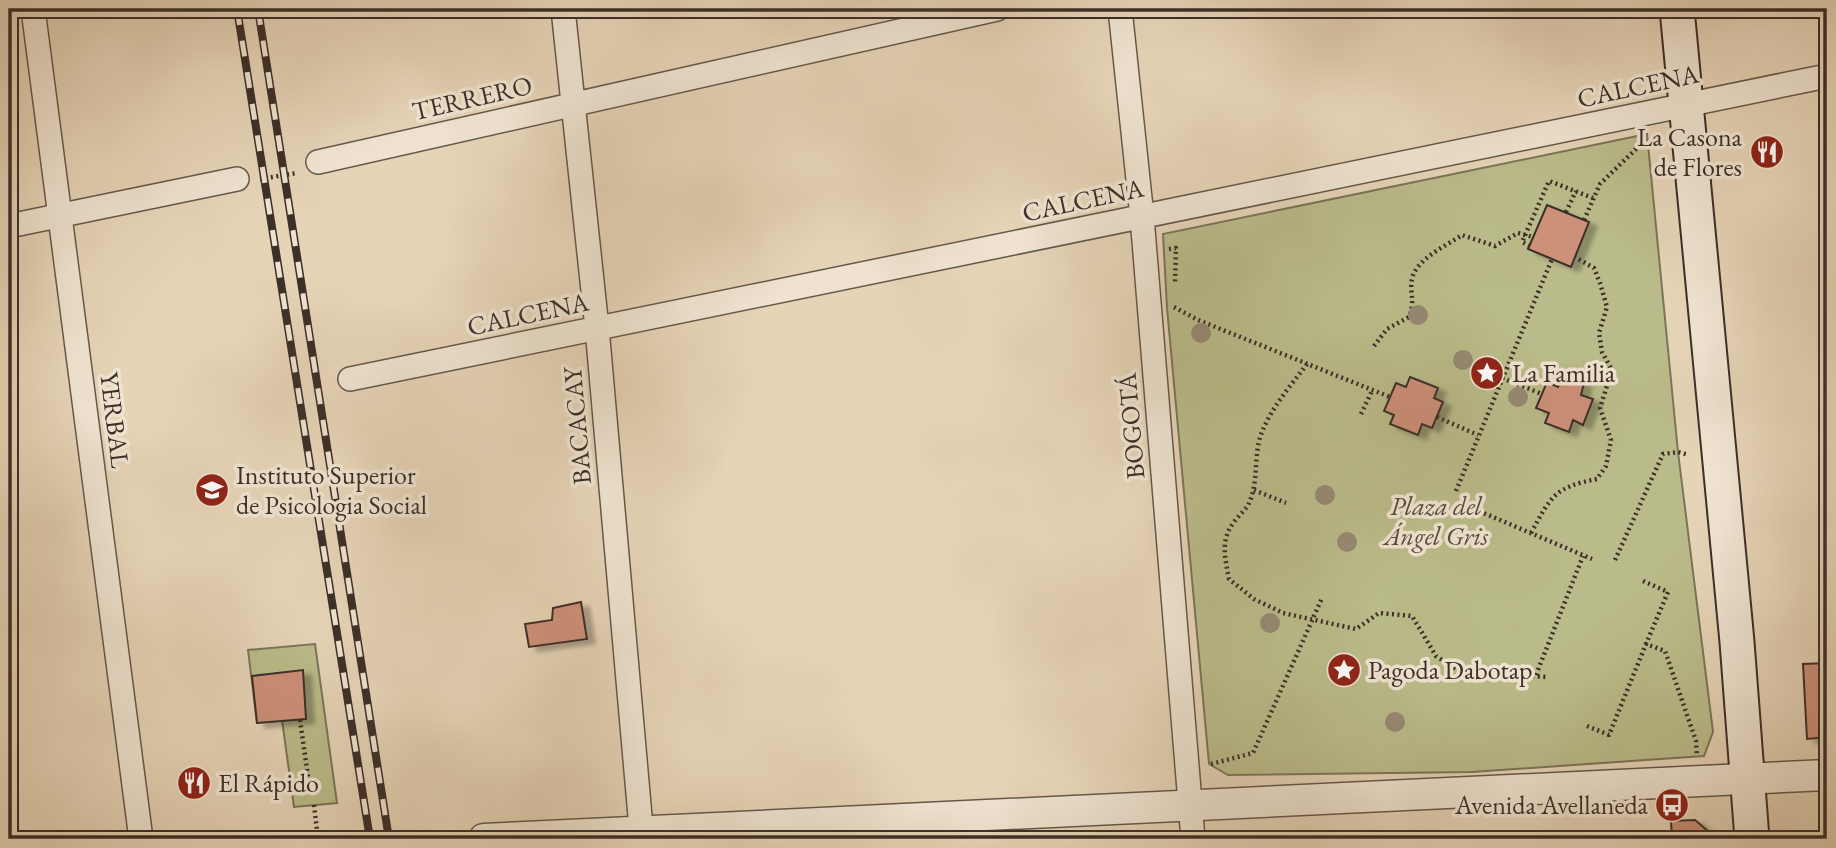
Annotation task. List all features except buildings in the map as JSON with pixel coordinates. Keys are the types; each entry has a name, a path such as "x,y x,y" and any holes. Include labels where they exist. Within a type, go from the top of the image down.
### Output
{"main road":[{"path":"1677,9 1752,839"}],"street":[{"name":"YERBAL","path":"33,9 141,839"},
{"name":"BACACAY","path":"563,9 597,328 641,835"},
{"name":"TERRERO","path":"310,167 572,104 997,9"},
{"name":"BOGOTÁ","path":"1120,9 1142,217 1194,839"},
{"name":"CALCENA","path":"350,379 1142,217 1688,120 1827,76"},
{"path":"9,226 237,179"},
{"path":"484,839 641,835 1827,775"}],"path":[{"path":"1584,220 1600,184 1638,146 1688,120"},
{"path":"237,179 239,182 310,167"},
{"path":"1530,246 1522,242 1549,181 1594,198"},
{"path":"1566,212 1576,191"},
{"path":"1374,346 1387,329 1409,317 1414,304 1411,281 1417,267 1462,235 1496,246 1518,233 1533,237"},
{"path":"1143,249 1176,248 1175,284"},
{"path":"1531,533 1560,490 1597,479 1606,466 1611,440 1600,408 1612,370 1602,352 1599,333 1607,307 1594,268 1575,257"},
{"path":"1456,491 1552,259"},
{"path":"1174,295 1174,307 1198,320 1390,397"},
{"path":"1307,364 1277,405 1262,433 1254,490 1249,504 1231,526 1223,548 1229,579 1254,599 1283,614 1356,629 1379,613 1412,615 1436,656 1471,679 1502,674 1547,677"},
{"path":"1502,378 1542,394"},
{"path":"1362,414 1372,391"},
{"path":"1437,417 1478,435"},
{"path":"1615,560 1663,454 1678,452 1720,464"},
{"path":"1254,490 1286,503"},
{"path":"1474,509 1592,559"},
{"path":"1536,675 1583,555"},
{"path":"1587,726 1609,735 1668,592 1643,581"},
{"path":"1189,765 1209,764 1253,753 1322,598"},
{"path":"1646,644 1665,651 1696,741 1698,781"},
{"path":"300,720 310,791"},
{"path":"314,805 318,839"}],"green space":[{"name":"Plaza del Ángel Gris","path":"1647,134 1678,452 1713,732 1704,756 1472,772 1228,775 1209,764 1167,308 1163,234"},
{"path":"315,644 337,803 294,807 282,720 257,723 248,650"}],"railway":[{"path":"237,9 370,839"},
{"path":"258,9 389,839"}],"place":[{"name":"La Casona de Flores","path":"1767,152"},
{"name":"La Familia","path":"1487,373"},
{"name":"Instituto Superior de Psicologia Social","path":"212,490"},
{"name":"Pagoda Dabotap","path":"1344,670"},
{"name":"El Rápido","path":"194,783"},
{"name":"Avenida Avellaneda","path":"1672,805"}]}
